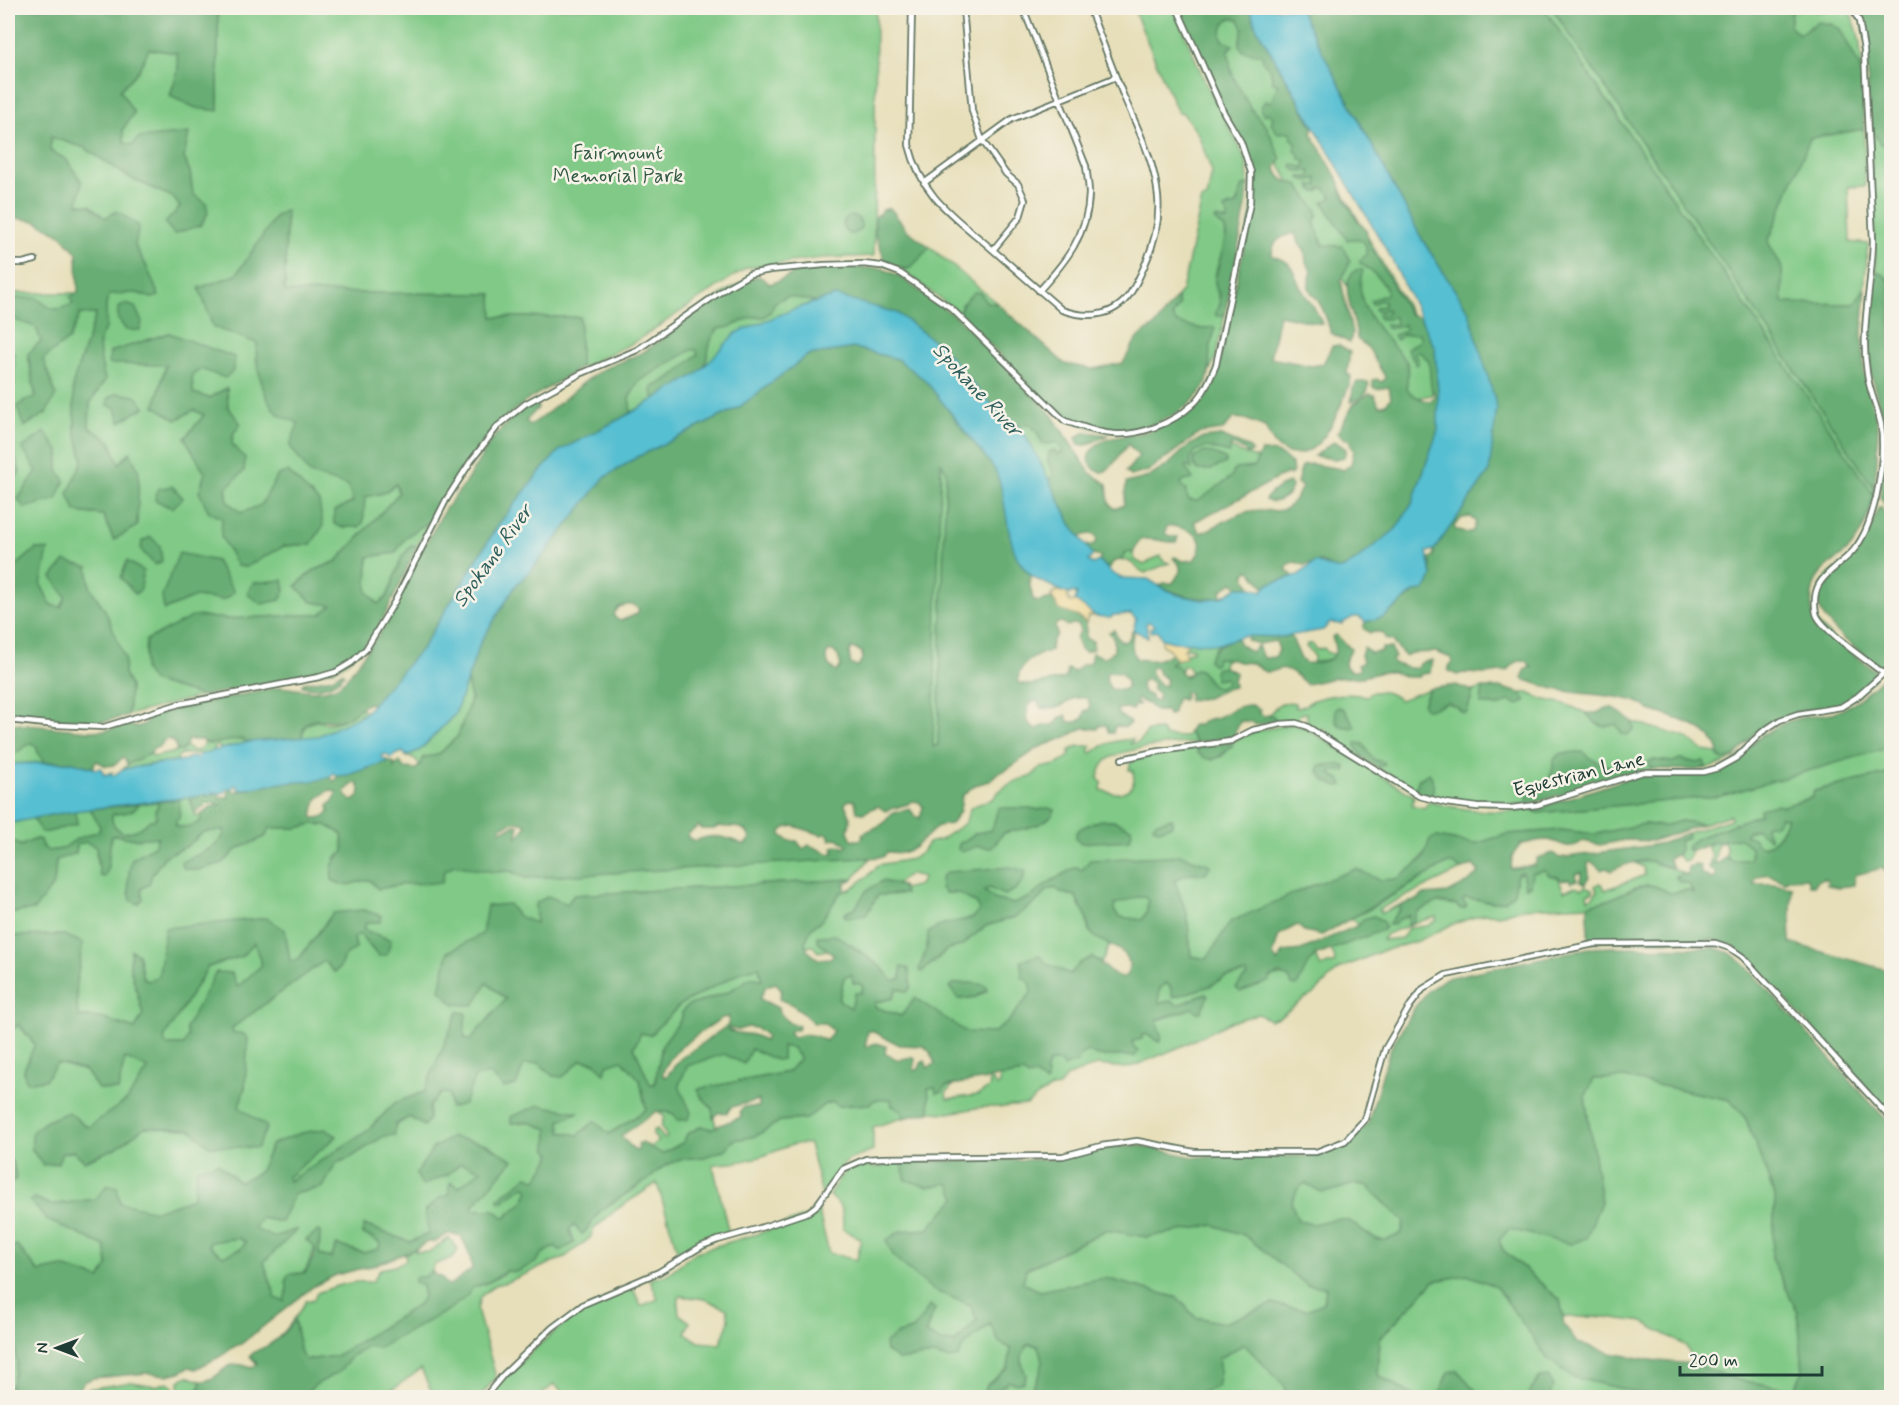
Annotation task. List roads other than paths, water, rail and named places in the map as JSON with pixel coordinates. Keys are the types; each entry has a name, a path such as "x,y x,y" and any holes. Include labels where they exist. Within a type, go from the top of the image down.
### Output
{"street":[{"path":"912,8 909,144 914,166 924,183 946,210 1039,291 1062,310 1076,315 1093,316 1111,311 1127,299 1148,259 1158,219 1158,198 1155,176 1144,143 1089,8"},
{"path":"963,8 972,111 982,140 1006,174 1018,184 1024,200 1020,218 993,250"},
{"path":"1023,8 1086,166 1089,194 1084,223 1074,249 1039,291"},
{"path":"8,720 104,727 179,704 319,677 336,672 351,663 366,649 380,628 446,500 498,426 525,404 580,374 638,350 729,286 750,274 824,265 881,266 900,273 951,308 1065,421 1088,429 1115,434 1144,431 1170,420 1193,405 1208,383 1216,365 1250,202 1251,172 1240,142 1224,113 1177,8"},
{"path":"1852,8 1859,21 1864,50 1873,242 1873,265 1865,332 1867,373 1881,426 1881,464 1876,496 1867,529 1853,551 1822,578 1816,590 1815,603 1816,616 1825,627 1883,673"},
{"path":"924,183 1012,119 1116,77"},
{"path":"8,263 35,260"},
{"name":"Equestrian Lane","path":"1122,759 1231,741 1253,730 1296,723 1306,726 1419,796 1446,803 1477,807 1528,806 1643,772 1703,772 1718,768 1736,759 1762,732 1780,720 1798,714 1841,707 1857,697 1892,666"},
{"path":"484,1398 503,1375 552,1328 584,1304 658,1272 702,1246 808,1212 816,1206 843,1169 866,1159 1063,1156 1101,1146 1137,1141 1194,1152 1316,1152 1345,1141 1365,1119 1385,1049 1410,1006 1424,989 1446,975 1609,943 1715,944 1730,948 1743,957 1892,1120"}],"water":[{"name":"Spokane River","path":"1250,8 1299,8 1423,241 1469,312 1497,407 1489,472 1434,550 1427,552 1432,576 1428,586 1423,591 1414,592 1384,617 1365,622 1359,617 1353,617 1341,624 1330,623 1323,630 1282,637 1243,636 1219,644 1174,642 1162,639 1158,631 1151,632 1150,628 1155,626 1149,622 1146,623 1148,637 1133,630 1136,619 1131,614 1113,615 1111,618 1096,616 1075,601 1077,594 1072,592 1070,594 1049,585 1033,576 1021,564 1014,550 1004,500 994,468 925,380 897,359 855,348 808,355 738,408 637,457 604,478 534,567 516,585 480,643 455,714 420,750 406,756 403,752 391,758 386,754 381,756 389,761 348,775 337,776 334,773 315,781 282,783 238,790 238,786 235,785 225,792 213,794 213,791 212,794 84,810 8,824 8,764 73,762 96,769 101,768 104,775 112,772 111,774 114,775 123,769 185,760 191,757 197,758 201,754 249,742 318,736 363,715 423,647 498,525 559,451 631,413 697,374 736,333 794,309 835,296 897,313 943,348 985,398 1023,431 1071,524 1093,555 1088,561 1093,564 1099,561 1121,578 1148,579 1178,595 1203,600 1222,597 1238,587 1249,587 1262,591 1269,584 1298,575 1315,562 1342,569 1354,562 1396,529 1412,504 1438,430 1435,348 1390,256 1256,27"}],"park label":[{"name":"Fairmount Memorial Park","path":"618,164"}]}
